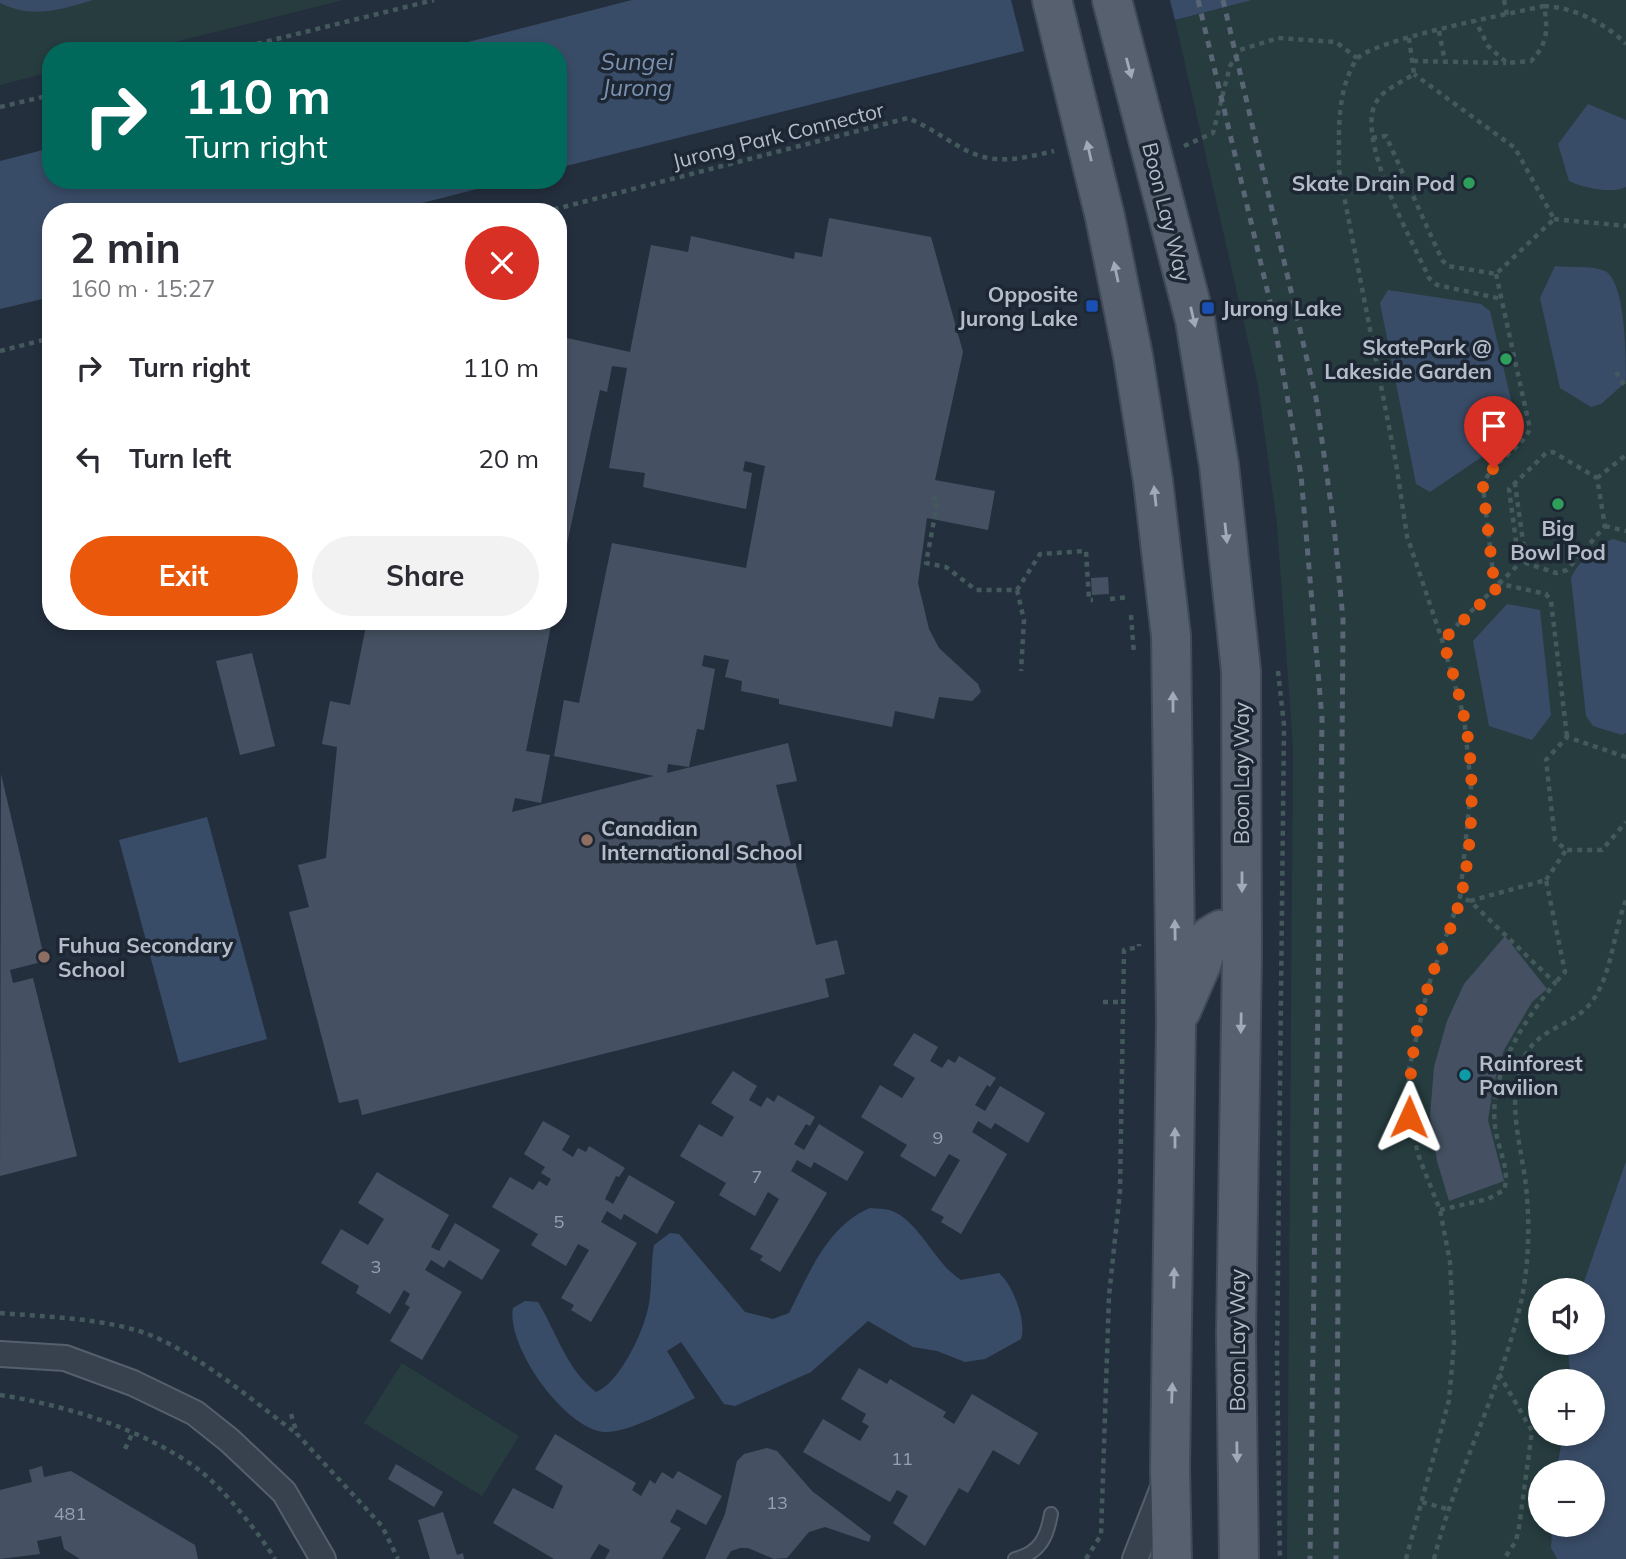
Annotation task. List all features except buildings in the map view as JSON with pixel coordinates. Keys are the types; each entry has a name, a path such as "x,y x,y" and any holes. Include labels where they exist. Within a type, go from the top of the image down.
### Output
{"main road":[{"path":"1052,0 1105,218 1133,356 1153,481 1173,667 1176,1022 1170,1469 1172,1559"},
{"name":"Boon Lay Way","path":"1112,0 1195,320 1219,465 1241,671 1242,955 1236,1335 1239,1559"},
{"path":"1176,1022 1201,965 1210,936 1220,930 1230,936 1242,955"}],"street":[{"path":"0,1354 65,1358 133,1383 195,1413 229,1440 284,1492 323,1559"},
{"path":"1135,1559 1170,1469"}],"lane":[{"path":"1015,1559 1037,1549 1046,1535 1051,1514"}],"path":[{"path":"265,42 434,0"},
{"path":"1503,0 1507,15"},
{"path":"1413,61 1531,61 1542,50 1548,29 1544,6"},
{"path":"1405,1559 1449,1400 1454,1344 1450,1262 1440,1209 1419,1157 1409,1117 1409,1069 1429,984 1461,897 1471,788 1464,717 1443,640 1407,536 1339,170 1342,102 1357,58 1382,44 1544,6 1566,7 1616,34 1626,44"},
{"path":"1476,22 1488,46 1507,63"},
{"path":"1439,31 1445,62"},
{"path":"1180,147 1213,133 1230,66 1240,50 1278,38 1336,42 1357,58"},
{"path":"1409,38 1415,74 1515,148 1555,219"},
{"path":"1415,74 1379,97 1371,112 1374,151 1429,278 1437,285 1502,299"},
{"path":"0,107 42,96"},
{"name":"Jurong Park Connector","path":"567,206 908,118 928,126 976,155 1003,160 1054,151"},
{"path":"1372,138 1386,136 1442,261 1448,266 1496,274"},
{"path":"1496,274 1555,219 1626,226"},
{"path":"1496,274 1530,429 1526,438 1486,475 1483,487 1493,573 1501,584 1546,594 1551,601 1567,737 1546,760 1555,840 1566,850 1602,849 1626,822"},
{"path":"0,351 42,340"},
{"path":"1616,372 1626,387"},
{"path":"1443,640 1519,564 1509,489 1546,453 1553,453 1597,478"},
{"path":"1597,478 1626,455"},
{"path":"1597,478 1605,526"},
{"path":"1515,484 1526,563 1556,573 1567,570 1605,526"},
{"path":"932,498 938,499 926,563 946,567 976,590 1017,590"},
{"path":"1605,526 1626,531"},
{"path":"1021,671 1024,620 1017,590 1040,554 1086,551 1090,600 1093,600"},
{"path":"1128,583 1134,657"},
{"path":"1110,599 1130,597"},
{"path":"1567,737 1626,757"},
{"path":"1470,901 1546,880 1566,850"},
{"path":"1440,1209 1488,1199 1504,1190 1507,1180 1494,1126 1496,1095 1511,1045 1564,972 1546,880"},
{"path":"1461,897 1470,901 1555,983"},
{"path":"1434,1559 1447,1509 1498,1373 1521,1302 1528,1240 1526,1186 1515,1095 1523,1060 1540,1035 1581,1014 1593,1000 1606,976 1617,922 1626,900"},
{"path":"1086,1559 1101,1535 1109,1296 1121,1191 1124,950 1139,947 1139,934"},
{"path":"1102,1002 1123,1002"},
{"path":"1496,1095 1515,1095"},
{"path":"0,1313 60,1318 154,1337 224,1379 297,1434 382,1526 398,1559"},
{"path":"1498,1373 1532,1431 1516,1541 1504,1559"},
{"path":"0,1395 50,1403 161,1445 201,1471 263,1539 275,1559"},
{"path":"291,1414 297,1434"},
{"path":"125,1449 132,1434"},
{"path":"1422,1502 1447,1509"}],"green space":[{"path":"0,0 343,0 174,42 42,42 42,74 0,85"},
{"path":"1252,0 1626,0 1626,1161 1585,1278 1528,1278 1528,1355 1568,1355 1570,1369 1528,1369 1528,1446 1561,1446 1558,1460 1528,1460 1528,1537 1551,1537 1551,1548 1557,1559 1287,1559 1293,747 1277,525 1258,385 1175,20"},
{"path":"402,1363 519,1436 482,1496 364,1423"}],"water":[{"path":"0,0 93,0 57,10 35,12 12,8 0,3"},
{"name":"Sungei Jurong","path":"632,0 1011,0 1024,51 567,166 567,42 468,42"},
{"path":"1170,0 1252,0 1175,20"},
{"path":"1588,104 1626,120 1626,187 1598,189 1569,181 1558,144"},
{"path":"42,150 42,189 477,189 422,203 42,203 42,299 0,309 0,161"},
{"path":"1555,266 1587,267 1605,271 1612,278 1621,305 1626,382 1601,404 1591,407 1560,388 1540,298"},
{"path":"1388,290 1481,304 1490,311 1517,425 1511,437 1430,492 1416,484 1380,303"},
{"path":"1613,539 1626,543 1626,733 1622,735 1593,726 1586,716 1571,578 1589,555"},
{"path":"1507,604 1540,610 1551,715 1532,740 1489,726 1473,641"},
{"path":"207,817 267,1039 179,1063 119,840"},
{"path":"1626,1161 1626,1559 1557,1559 1551,1548 1551,1537 1605,1537 1605,1460 1558,1460 1561,1446 1605,1446 1605,1369 1570,1369 1568,1355 1605,1355 1605,1278 1585,1278"},
{"path":"870,1208 889,1210 902,1216 943,1264 961,1280 999,1273 1018,1304 1022,1323 1021,1339 985,1359 965,1362 937,1351 913,1347 868,1321 811,1372 735,1406 724,1404 681,1342 667,1351 695,1398 637,1425 613,1432 588,1427 556,1401 528,1363 519,1343 513,1324 513,1308 525,1301 538,1302 569,1362 596,1392 620,1370 639,1336 650,1299 654,1245 670,1233 679,1234 745,1312 773,1319 789,1313 812,1267 831,1239 855,1216"}],"railway":[{"path":"1198,0 1272,310 1301,475 1322,718 1310,1559"},
{"path":"1223,0 1316,398 1334,526 1343,619 1336,1559"}],"place":[{"name":"Skate Drain Pod","path":"1469,183"},
{"name":"Opposite Jurong Lake","path":"1092,306"},
{"name":"Jurong Lake","path":"1208,308"},
{"name":"SkatePark @ Lakeside Garden","path":"1506,359"},
{"name":"Big Bowl Pod","path":"1558,504"},
{"name":"Canadian International School","path":"587,840"},
{"name":"Fuhua Secondary School","path":"44,957"},
{"name":"Rainforest Pavilion","path":"1465,1075"}],"route":[{"path":"1409,1117 1409,1069 1429,984 1461,897 1467,854 1471,788 1467,740 1464,717 1443,640 1501,584 1493,573 1483,487 1486,475 1494,468"}]}
